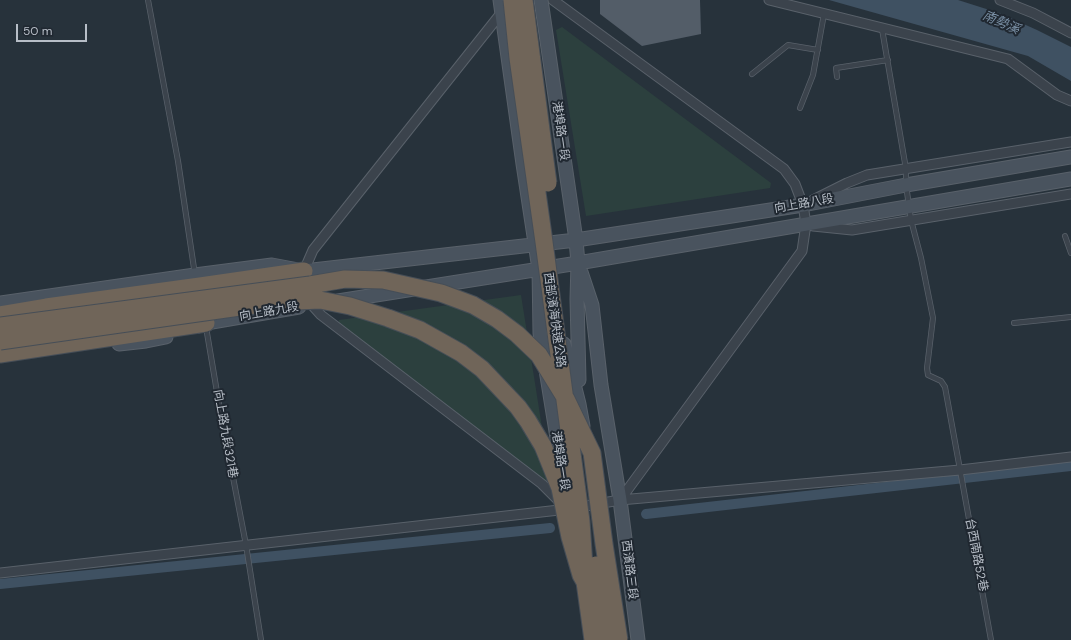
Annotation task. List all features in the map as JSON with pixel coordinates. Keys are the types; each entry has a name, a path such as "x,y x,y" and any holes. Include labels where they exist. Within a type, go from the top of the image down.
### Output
{"highway":[{"name":"西部濱海快速公路","path":"524,0 606,640"},
{"name":"西部濱海快速公路","path":"505,4 519,66 544,242 581,521 585,582 593,640"},
{"path":"0,315 198,280 304,271"},
{"path":"0,326 310,285 345,279 383,280 441,294 473,305 498,319 517,334 538,355 566,399 592,453 619,640"},
{"path":"0,341 275,302 320,300 350,306 420,330 461,353 482,369 518,407 528,421 543,446 560,488 570,537 581,575 585,582"},
{"path":"0,354 206,323"}],"main road":[{"path":"505,4 507,0"},
{"name":"港埠路一段","path":"541,0 576,240 578,263 577,299 579,404"},
{"name":"港埠路一段","path":"505,4 522,157 539,269 540,333 568,509"},
{"name":"向上路八段","path":"535,245 803,205 906,185 1071,157"},
{"name":"向上路八段","path":"539,269 1071,179"},
{"path":"0,332 139,312 203,305 277,286 304,271 535,245"},
{"name":"港埠路一段","path":"578,263 592,305 601,385 620,500"},
{"name":"港埠路一段","path":"539,269 561,333 579,404 594,505"},
{"name":"向上路九段","path":"0,361 146,341 186,332 206,323 539,269"},
{"path":"0,303 198,280"},
{"path":"139,312 206,323"},
{"name":"西濱路三段","path":"620,500 638,640"},
{"path":"594,505 612,640"},
{"path":"568,509 586,640"}],"street":[{"path":"553,0 784,169 795,184 803,205 806,224 802,251 620,500"},
{"path":"768,0 1008,59 1057,95 1071,101"},
{"path":"1000,0 1033,13 1071,33"},
{"path":"505,4 313,250 304,271 302,287 312,305 321,315 542,484 568,509"},
{"path":"803,205 847,182 867,175 1071,142"},
{"path":"806,224 852,230 1071,194"},
{"path":"0,573 568,509 620,500 961,472 1071,457"}],"lane":[{"name":"向上路九段321巷","path":"148,0 178,161 219,404 246,545 261,640"},
{"path":"800,108 813,75 824,14"},
{"path":"882,28 906,169 906,185 911,220"},
{"path":"752,74 788,45 818,50"},
{"path":"837,77 836,68 888,60"},
{"name":"台西南路52巷","path":"911,220 921,258 933,318 927,368 928,375 941,381 945,387 991,640"},
{"path":"1065,236 1071,253"},
{"path":"1014,323 1071,317"}],"green space":[{"path":"562,27 771,183 770,188 586,216 556,30"},
{"path":"521,295 551,484 547,487 339,326 339,320"}],"water":[{"name":"南勢溪","path":"829,0 958,0 999,13 1071,47 1071,81 1028,56"}],"building":[{"path":"600,0 700,0 701,34 642,46 600,14"}],"waterway":[{"path":"646,514 1071,466"},
{"path":"0,584 550,528"}]}
